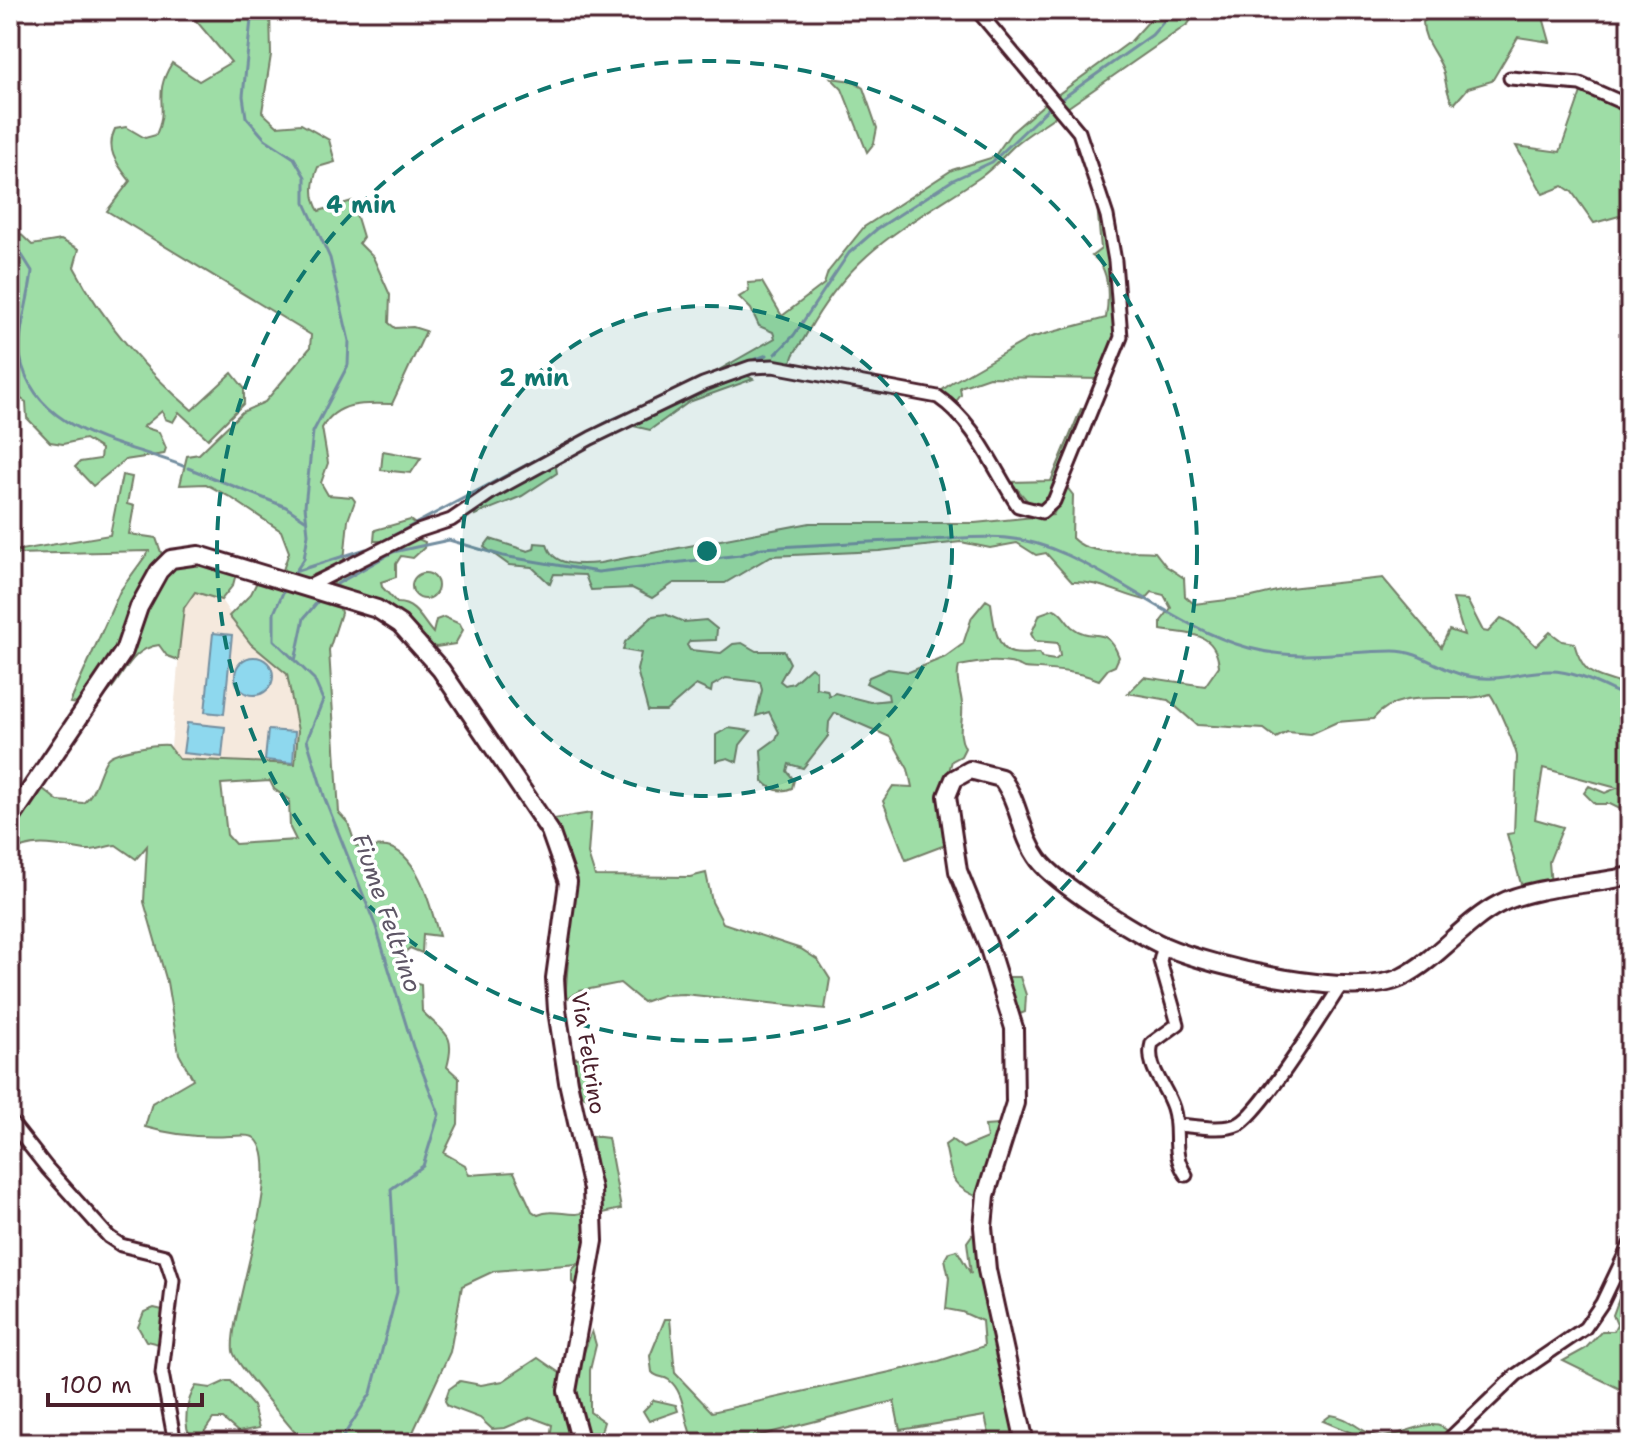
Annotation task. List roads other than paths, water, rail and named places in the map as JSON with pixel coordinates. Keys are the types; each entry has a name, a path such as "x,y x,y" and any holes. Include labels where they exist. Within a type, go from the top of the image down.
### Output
{"street":[{"path":"309,586 405,537 451,520 492,492 591,438 703,384 751,367 773,366 938,397 959,412 991,457 1018,506 1042,512 1054,501 1121,337 1115,261 1107,216 1079,132 977,10"},
{"path":"1510,78 1580,84 1630,106"},
{"name":"Via Feltrino","path":"10,820 124,651 139,607 159,571 171,559 199,555 259,571 377,609 400,624 441,670 550,831 568,882 555,978 557,1010 568,1082 592,1189 594,1241 567,1391 581,1443"},
{"path":"1025,1443 987,1270 983,1227 986,1195 1015,1103 1014,1028 953,852 947,796 954,779 970,770 1001,778 1040,861 1070,886 1164,945 1246,971 1342,984 1384,983 1401,978 1499,904 1630,876"},
{"path":"1164,945 1160,961 1178,1024 1152,1043 1149,1056 1152,1068 1167,1087 1177,1125 1174,1148 1186,1175"},
{"path":"1177,1125 1221,1127 1242,1123 1280,1076 1342,984"},
{"path":"10,1121 109,1237 121,1245 165,1256 169,1261 173,1280 162,1373 175,1443"},
{"path":"1445,1443 1516,1375 1585,1328 1602,1303 1630,1244"}],"water":[{"path":"213,633 232,635 224,714 205,712"},
{"path":"254,657 268,662 273,676 268,690 254,695 240,690 235,676 240,662"},
{"path":"187,723 225,727 222,757 183,753"},
{"path":"268,730 295,732 293,763 265,760"}],"waterway":[{"path":"252,10 243,96 246,117 265,139 294,158 305,177 305,203 330,258 349,341 348,365 313,432 305,506 308,534 304,559 291,578"},
{"path":"1060,100 1152,35 1174,10"},
{"path":"776,354 794,335 849,253 877,229 953,180 992,162 1052,105"},
{"name":"Fiume Feltrino","path":"10,236 32,271 20,337 20,356 29,382 43,403 62,419 85,431 183,466"},
{"path":"711,376 767,355"},
{"path":"379,543 611,420 653,402"},
{"name":"Fiume Feltrino","path":"188,468 286,507 305,520"},
{"path":"337,584 393,552 449,540 503,556 598,572 740,555 762,548 997,537 1030,542 1067,555 1202,630 1249,648 1305,655 1403,652 1479,678 1560,672 1581,677 1630,698"},
{"path":"297,571 366,549"},
{"name":"Fiume Feltrino","path":"285,588 274,613 274,640 314,679 323,700 307,740 325,799 376,927 413,1047 439,1114 423,1166 391,1189 397,1292 371,1393 339,1443"},
{"path":"295,661 304,618 319,600"}]}
